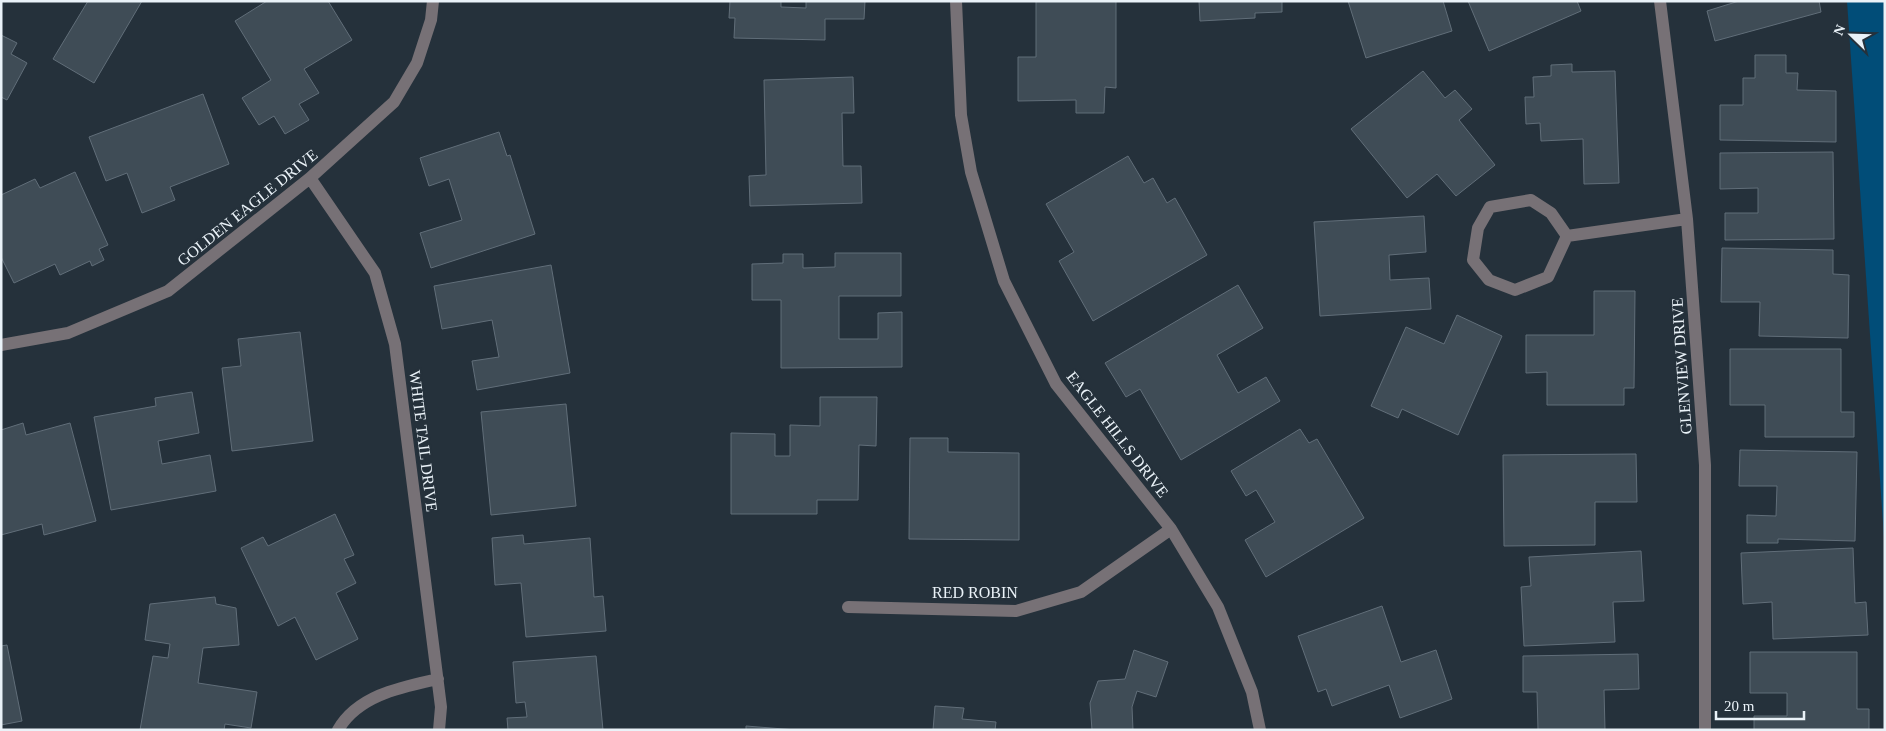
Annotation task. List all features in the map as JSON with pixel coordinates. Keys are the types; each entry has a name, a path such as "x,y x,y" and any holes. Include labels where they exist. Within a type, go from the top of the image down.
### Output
{"street":[{"name":"GOLDEN EAGLE DRIVE","path":"1,345 68,332 168,291 310,178 394,102 417,63 431,20 433,1"},
{"name":"EAGLE HILLS DRIVE","path":"956,1 961,115 970,172 1004,282 1056,384 1171,529 1218,607 1252,692 1260,730"},
{"name":"GLENVIEW DRIVE","path":"1660,1 1687,219 1705,465 1705,730"},
{"name":"WHITE TAIL DRIVE","path":"310,178 375,273 395,344 438,679 441,707 439,730"},
{"path":"1531,200 1552,214 1567,236 1548,277 1515,290 1489,280 1473,260 1478,228 1490,207 1531,200"},
{"path":"1567,236 1687,219"},
{"name":"RED ROBIN","path":"848,607 1016,611 1081,592 1171,529"},
{"path":"338,730 343,721 362,706 389,690 438,679"}],"shaded area":[{"path":"1847,1 1885,1 1885,552"}],"building":[{"path":"88,1 142,1 94,83 53,59"},
{"path":"267,1 328,1 352,40 304,69 319,93 299,104 309,120 285,134 274,116 259,125 242,98 271,80 235,21"},
{"path":"730,1 781,1 781,7 806,8 806,1 865,1 864,19 825,19 825,40 734,38 735,18 729,18"},
{"path":"1036,1 1116,1 1116,88 1105,87 1104,113 1076,113 1076,100 1018,101 1018,57 1036,57"},
{"path":"1199,1 1282,1 1282,12 1255,13 1255,18 1200,21"},
{"path":"1348,1 1443,1 1452,31 1366,58"},
{"path":"1468,1 1577,1 1581,11 1489,51"},
{"path":"1739,1 1819,1 1821,12 1715,41 1707,11"},
{"path":"1,35 17,43 11,54 27,63 7,100 1,97"},
{"path":"1755,55 1786,55 1786,73 1798,73 1797,90 1836,91 1836,142 1720,140 1720,105 1743,105 1743,78 1755,78"},
{"path":"1572,64 1572,72 1615,71 1619,183 1584,184 1583,139 1541,141 1540,123 1526,124 1525,97 1534,97 1533,77 1551,76 1551,65"},
{"path":"1423,71 1445,98 1455,90 1472,109 1459,120 1495,165 1456,196 1437,174 1407,198 1351,129"},
{"path":"853,77 854,113 842,113 843,166 861,166 862,203 750,206 749,176 766,175 764,80"},
{"path":"203,94 229,164 170,187 175,200 142,213 127,173 106,181 89,137"},
{"path":"499,132 507,156 510,155 535,234 431,268 420,233 462,220 449,179 429,186 420,158"},
{"path":"1833,152 1834,239 1725,240 1725,213 1758,213 1758,188 1720,189 1720,153"},
{"path":"1128,156 1144,183 1153,178 1167,203 1175,198 1207,255 1093,321 1059,261 1074,252 1046,204"},
{"path":"75,172 108,245 99,249 104,260 92,266 90,261 60,275 55,264 14,283 1,257 1,195 35,179 40,188"},
{"path":"1424,216 1426,252 1389,255 1390,280 1429,278 1431,309 1320,316 1314,222"},
{"path":"1722,248 1833,250 1833,274 1849,275 1848,338 1759,336 1760,302 1721,302"},
{"path":"835,253 901,253 901,296 839,296 839,339 878,339 878,313 902,312 902,367 781,368 781,300 752,300 752,264 783,263 783,254 803,254 803,268 835,267"},
{"path":"551,265 570,373 477,390 472,361 499,357 492,320 442,329 434,286"},
{"path":"1238,285 1263,328 1217,355 1238,393 1266,377 1280,401 1181,460 1140,389 1126,397 1105,363"},
{"path":"1594,291 1635,291 1634,388 1624,388 1624,405 1547,405 1547,372 1526,373 1526,335 1594,335"},
{"path":"1457,315 1502,336 1458,435 1402,409 1398,418 1371,406 1406,327 1444,344"},
{"path":"300,332 313,441 232,451 222,368 241,366 238,339"},
{"path":"1730,349 1841,349 1841,412 1854,412 1854,437 1765,437 1765,405 1730,405"},
{"path":"192,392 199,433 158,441 162,464 210,455 216,491 111,510 94,417 156,406 155,398"},
{"path":"820,397 877,397 876,446 859,445 858,500 817,500 817,514 731,514 731,433 775,434 775,456 790,456 790,425 820,426"},
{"path":"566,404 576,506 491,515 481,412"},
{"path":"23,423 26,435 70,423 96,521 44,535 42,524 1,535 1,430"},
{"path":"1300,429 1309,443 1317,439 1364,518 1266,577 1245,540 1275,522 1256,490 1246,496 1231,471"},
{"path":"910,438 948,438 948,452 1019,453 1019,540 909,539"},
{"path":"1740,450 1857,452 1855,541 1778,539 1778,543 1747,543 1747,515 1776,516 1777,486 1739,486"},
{"path":"1636,454 1637,502 1595,502 1595,545 1504,546 1503,455"},
{"path":"335,514 354,555 344,559 356,583 336,593 358,639 316,660 295,617 278,626 241,548 263,537 268,546"},
{"path":"523,535 524,544 590,538 594,597 603,596 606,631 526,637 521,583 495,585 492,538"},
{"path":"1853,548 1855,603 1866,602 1868,635 1773,639 1772,602 1743,604 1741,553"},
{"path":"1641,551 1644,601 1613,602 1615,642 1524,646 1521,587 1531,586 1529,557"},
{"path":"215,597 216,604 236,608 239,645 203,648 198,683 257,692 251,728 225,724 224,730 140,730 153,656 168,658 170,644 145,640 150,604"},
{"path":"1382,606 1401,662 1436,650 1452,699 1400,718 1389,685 1332,706 1326,689 1318,692 1298,636"},
{"path":"7,645 22,721 1,725 1,646"},
{"path":"1134,650 1168,662 1156,697 1137,691 1132,707 1133,730 1092,730 1090,703 1098,681 1125,679"},
{"path":"1750,652 1857,652 1857,709 1869,709 1869,730 1754,730 1754,716 1787,716 1787,693 1750,693"},
{"path":"1638,654 1639,689 1604,690 1605,730 1538,730 1537,692 1523,692 1523,656"},
{"path":"596,656 603,730 508,730 507,718 527,717 525,702 516,703 513,662"},
{"path":"935,706 964,708 962,719 996,722 995,730 933,730"},
{"path":"746,726 796,730 746,730"}]}
